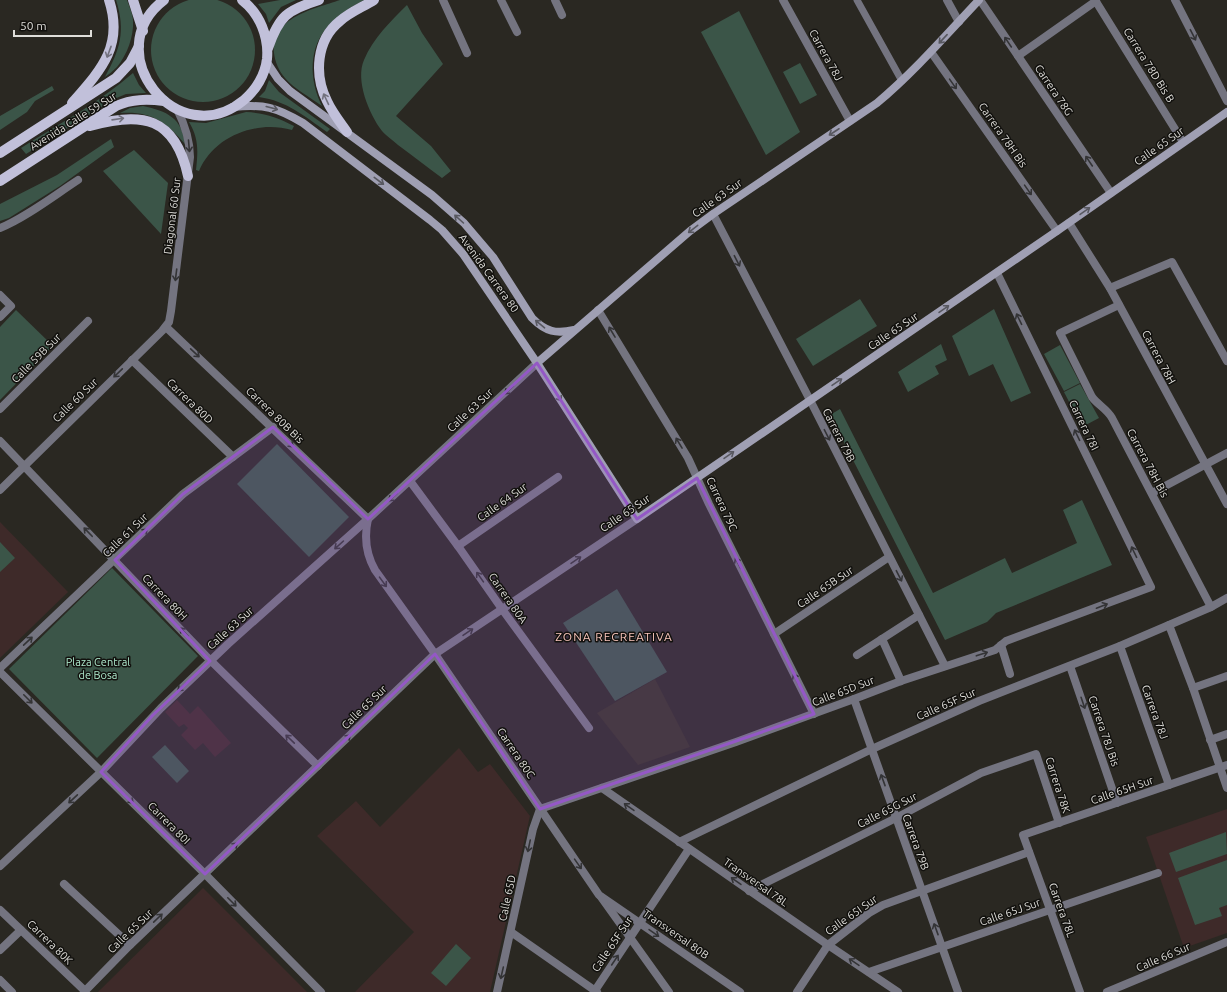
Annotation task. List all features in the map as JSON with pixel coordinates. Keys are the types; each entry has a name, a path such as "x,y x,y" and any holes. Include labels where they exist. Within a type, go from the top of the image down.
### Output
{"main road":[{"path":"64,112 96,75 110,52 114,26 110,0"},
{"path":"133,0 143,31"},
{"path":"164,0 152,12 143,31 140,45 140,56 145,76 150,86 164,101 186,113 205,115 223,112 233,108 246,98 257,86 264,72 267,50 265,35 261,23 253,10 242,0"},
{"path":"267,50 279,22 292,10 319,0"},
{"path":"347,132 322,91 319,75 319,56 323,44 333,27 348,15 374,0"},
{"name":"Calle 63 Sur","path":"537,363 690,231 877,103 931,52 980,0"},
{"name":"Avenida Calle 59 Sur","path":"0,154 116,78 130,63 140,45"},
{"name":"Avenida Carrera 80","path":"266,61 278,78 290,91 432,195 464,223 493,257 532,318 546,330 555,332 576,329"},
{"name":"Avenida Calle 59 Sur","path":"0,181 124,102 142,100 164,101"},
{"name":"Avenida Carrera 80","path":"233,108 258,105 269,107 290,115 303,123 430,220 453,242 471,264 537,363 637,519"},
{"name":"Calle 65 Sur","path":"637,519 1069,223 1227,112"},
{"path":"80,129 128,118 147,121 157,125 166,132 182,154 188,176"}],"street":[{"path":"443,0 467,52"},
{"path":"501,0 517,32"},
{"path":"555,0 562,15"},
{"name":"Carrera 78J","path":"783,0 850,121"},
{"path":"857,0 902,81"},
{"path":"946,0 959,22"},
{"name":"Carrera 78G","path":"980,0 1111,193"},
{"path":"1018,56 1096,0"},
{"name":"Carrera 78D Bis B","path":"1096,0 1183,142"},
{"path":"1175,0 1227,101"},
{"name":"Carrera 78H Bis","path":"931,52 1057,231"},
{"name":"Diagonal 60 Sur","path":"166,327 172,311 190,157 188,134 177,109"},
{"path":"0,228 78,180"},
{"name":"Carrera 79B","path":"713,214 810,400 945,666"},
{"name":"Carrera 78H","path":"1069,223 1110,288 1227,504"},
{"path":"1110,288 1172,262 1227,361"},
{"name":"Carrera 78I","path":"997,272 1151,587"},
{"path":"0,295 11,306 0,317"},
{"name":"Carrera 78H Bis","path":"1119,305 1060,333 1092,397 1097,403 1108,411 1112,418 1211,607"},
{"name":"Carrera 79C","path":"598,310 688,458 709,504 814,714"},
{"name":"Calle 59B Sur","path":"0,409 88,321"},
{"name":"Calle 60 Sur","path":"0,490 166,327"},
{"name":"Carrera 80B Bis","path":"166,327 368,519"},
{"name":"Carrera 80D","path":"132,360 232,457"},
{"name":"Calle 63 Sur","path":"0,866 101,772 160,708 410,481 537,363"},
{"name":"Calle 61 Sur","path":"0,668 183,494 273,428"},
{"name":"Carrera 80H","path":"0,441 211,661 318,766"},
{"path":"1152,493 1227,452"},
{"name":"Calle 64 Sur","path":"458,546 558,477"},
{"name":"Carrera 80A","path":"410,481 589,728"},
{"name":"Carrera 80C","path":"368,519 366,536 367,553 371,563 435,654 599,895 669,992"},
{"name":"Calle 65 Sur","path":"85,992 130,945 435,654 637,519"},
{"name":"Calle 65B Sur","path":"774,634 889,557"},
{"name":"Calle 65D Sur","path":"540,809 736,742 902,681 995,650 1006,642 1151,587"},
{"name":"Calle 65F Sur","path":"679,842 872,749 979,701 1120,646 1211,607 1227,598"},
{"path":"857,655 919,615"},
{"path":"1169,625 1193,688 1210,740 1223,766 1227,788"},
{"path":"882,639 902,681"},
{"path":"1000,645 1010,674"},
{"name":"Carrera 78J","path":"1120,646 1169,785"},
{"name":"Carrera 78J Bis","path":"1070,666 1117,803"},
{"name":"Carrera 80I","path":"0,672 205,874 321,992"},
{"path":"1193,688 1227,676"},
{"name":"Carrera 79B","path":"854,699 958,992"},
{"path":"1210,740 1227,734"},
{"name":"Calle 65G Sur","path":"749,890 896,818 981,772 1036,754"},
{"name":"Carrera 78K","path":"1036,754 1059,823"},
{"name":"Calle 65H Sur","path":"1023,835 1223,766"},
{"name":"Transversal 78L","path":"602,788 898,992"},
{"name":"Calle 65D","path":"497,992 533,829 540,809"},
{"name":"Carrera 78L","path":"1023,835 1080,992"},
{"name":"Calle 65F Sur","path":"595,991 689,849"},
{"name":"Calle 65I Sur","path":"797,992 828,945 883,905 1029,852"},
{"name":"Calle 65J Sur","path":"870,972 1158,873"},
{"path":"64,884 130,945"},
{"name":"Transversal 80B","path":"599,895 740,992"},
{"name":"Carrera 80K","path":"0,910 85,992"},
{"path":"0,950 21,930"},
{"path":"511,932 595,991"},
{"name":"Calle 66 Sur","path":"1107,992 1227,942"},
{"path":"0,980 10,991"}],"highlighted area":[{"path":"537,363 637,519 697,478 814,714 540,809 435,654 205,874 101,772 153,715 210,661 115,560 183,494 273,427 368,519"}],"shaded area":[{"path":"0,522 68,592 0,658"},
{"path":"655,679 690,747 638,765 597,713"},
{"path":"177,700 190,714 198,706 231,743 215,757 203,743 195,750 181,735 188,728 184,724 179,727 165,712"},
{"path":"459,748 478,772 490,764 530,816 490,992 355,992 414,932 317,836 356,801 380,827"},
{"path":"1227,809 1227,933 1184,948 1146,837"},
{"path":"203,888 307,992 98,992"}],"green space":[{"path":"203,-2 223,2 240,13 251,30 255,50 251,70 240,87 223,98 203,102 183,98 166,87 155,70 151,50 155,30 166,13 183,2"},
{"path":"116,0 127,0 132,13 133,27 129,45 124,57 116,68 105,77 118,49 120,40 121,22"},
{"path":"280,0 296,0 281,7 269,23 266,14 258,4"},
{"path":"340,0 364,0 337,17 322,34 317,43 314,53 313,75 322,106 293,86 283,75 278,66 274,53 275,41 279,31 296,16"},
{"path":"407,5 422,33 443,64 396,116 431,146 451,171 442,178 385,135 372,116 362,87 362,68 364,60 372,44"},
{"path":"739,11 800,132 766,155 701,32"},
{"path":"800,63 817,95 800,104 783,72"},
{"path":"133,73 139,85 146,93 126,94 114,99 26,154 21,148 107,94"},
{"path":"269,80 279,92 330,129 327,132 295,110 278,102 259,97 265,91"},
{"path":"52,86 54,90 35,101 27,112 0,130 0,116"},
{"path":"143,106 159,110 172,117 181,128 185,144 171,129 157,119 140,114 120,113 130,108"},
{"path":"246,112 271,116 294,126 292,130 278,127 264,127 251,129 238,134 215,148 199,171 196,170 197,145 195,134 189,122 206,123"},
{"path":"111,139 114,147 60,186 9,218 0,221 0,204 57,175"},
{"path":"134,150 168,183 161,234 103,171"},
{"path":"860,299 877,326 813,366 796,339"},
{"path":"994,309 1031,393 1011,402 993,364 969,376 952,336"},
{"path":"16,310 53,346 0,400 0,327"},
{"path":"941,344 947,360 935,366 939,374 908,392 898,372"},
{"path":"1060,345 1080,383 1064,391 1044,354"},
{"path":"1080,384 1099,418 1082,427 1064,392"},
{"path":"840,409 933,593 1005,558 1012,573 1077,543 1063,510 1082,500 1112,565 996,613 987,622 945,640 830,415"},
{"path":"277,444 349,517 309,557 237,484"},
{"path":"0,542 15,558 0,572"},
{"name":"Plaza Central de Bosa","path":"112,568 198,656 97,758 9,669"},
{"path":"617,589 667,672 615,701 563,623"},
{"path":"165,745 189,771 177,783 152,757"},
{"path":"1226,832 1227,854 1176,872 1169,853"},
{"path":"1227,860 1227,905 1219,908 1222,916 1195,925 1178,878"},
{"path":"456,944 471,958 446,986 431,973"}],"district":[{"name":"ZONA RECREATIVA","path":"614,637"}]}
